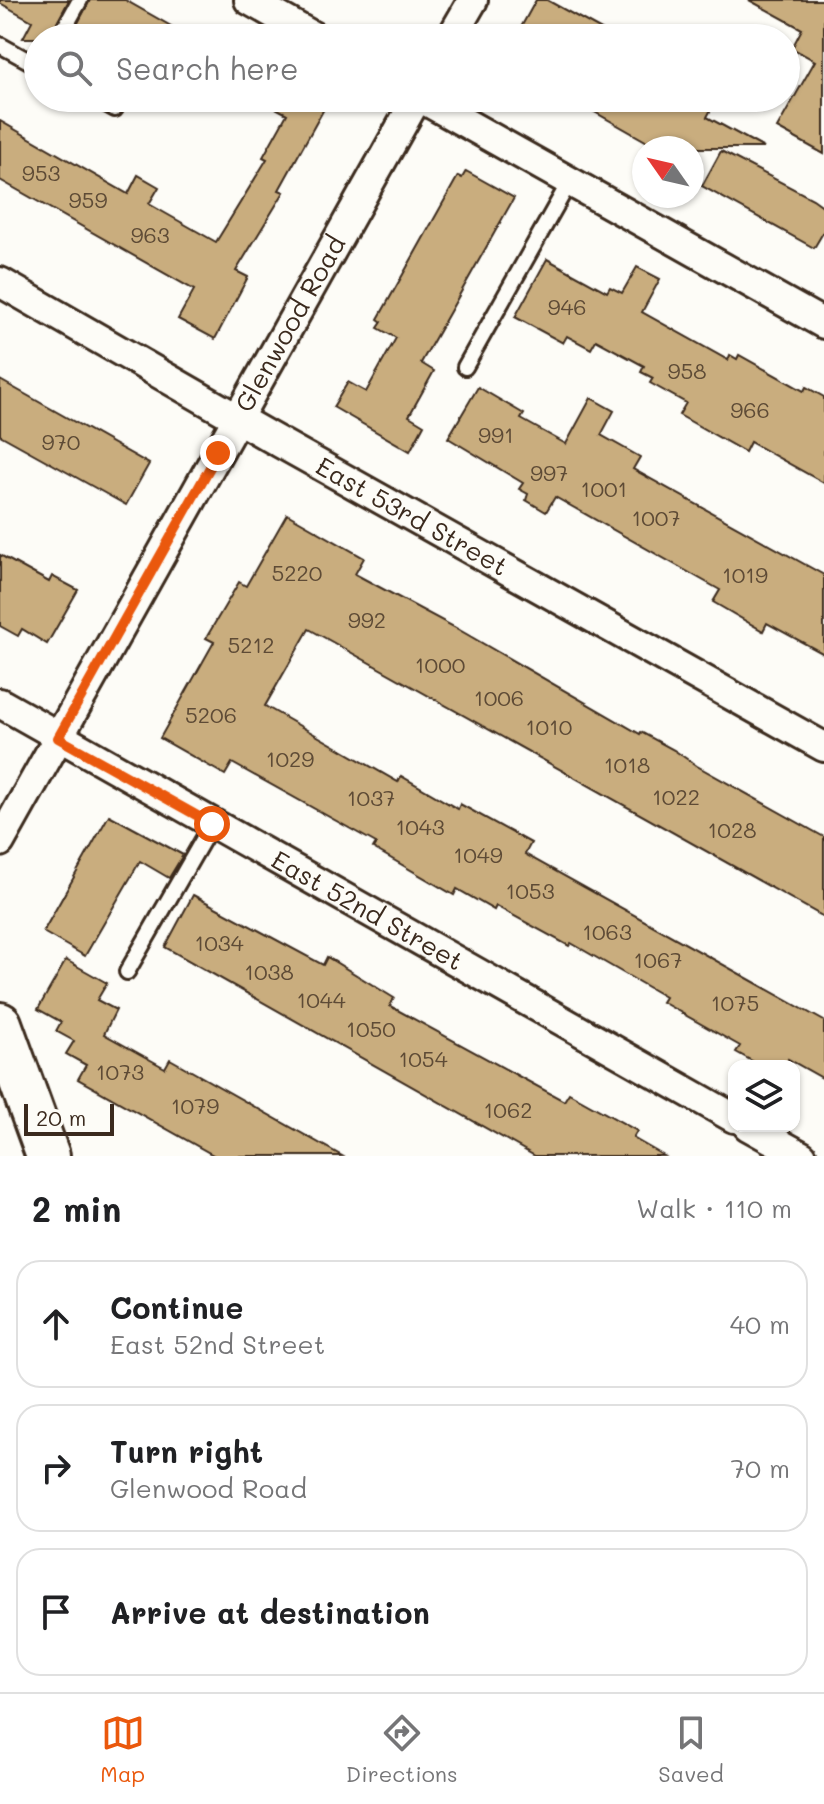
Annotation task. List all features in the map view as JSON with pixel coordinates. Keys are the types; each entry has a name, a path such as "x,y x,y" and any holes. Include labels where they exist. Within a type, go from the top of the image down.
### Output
{"street":[{"path":"249,0 291,24"},
{"path":"459,24 473,0"},
{"name":"Glenwood Road","path":"0,842 411,112"},
{"path":"444,112 824,324"},
{"name":"East 53rd Street","path":"0,282 268,436 824,747"},
{"name":"East 52nd Street","path":"0,703 728,1115"},
{"path":"0,1024 54,1150"},
{"path":"759,1132 802,1156"}],"lane":[{"path":"67,24 80,0"},
{"path":"0,45 24,58"},
{"path":"465,367 570,181"},
{"path":"127,972 212,824"}],"building":[{"path":"0,0 69,0 56,24 30,24 32,21 0,3"},
{"path":"90,0 125,0 167,24 77,24"},
{"path":"536,0 547,0 591,24 523,24"},
{"path":"749,0 824,0 824,154 777,128 786,112 800,112 800,87 815,61 800,53 802,29 800,24 793,24"},
{"path":"283,112 322,112 279,190 284,192 236,271 248,277 215,339 178,319 194,290 0,180 0,121 128,194 138,175 159,187 149,204 216,242 267,159 263,157 287,114"},
{"path":"595,112 710,112 707,117 764,148 704,148 704,136 637,136"},
{"path":"721,151 824,207 824,231 814,248 704,187"},
{"path":"466,171 514,198 421,363 434,371 409,416 424,425 410,451 333,407 348,382 366,392 396,338 378,328 382,322 378,319 458,176 462,178"},
{"path":"547,259 607,292 610,287 622,293 637,267 660,279 642,312 728,360 730,355 737,359 739,355 804,391 806,387 824,397 824,483 750,442 745,452 679,415 686,403 650,383 653,378 641,372 644,366 596,340 591,349 567,336 563,343 515,317"},
{"path":"0,380 149,464 126,505 0,435"},
{"path":"478,387 524,414 521,419 566,444 591,398 614,411 601,435 640,457 633,469 824,575 824,654 767,623 763,631 713,602 720,590 555,497 546,512 526,500 528,494 519,489 523,483 448,438"},
{"path":"287,514 364,558 355,574 640,734 674,750 824,837 824,917 309,629 265,706 398,782 401,776 458,809 460,804 531,843 525,854 824,1021 824,1079 800,1066 800,1060 750,1060 736,1052 740,1046 662,1002 665,997 571,943 569,946 496,906 494,910 457,889 454,895 373,848 376,843 232,763 225,775 160,738 214,642 206,638 239,582 246,586"},
{"path":"0,555 49,582 52,576 78,590 47,644 22,629 18,636 0,626"},
{"path":"109,815 183,855 169,878 140,861 85,956 43,932"},
{"path":"193,895 323,965 327,957 394,998 390,1006 564,1101 569,1093 637,1131 633,1138 664,1156 535,1156 165,947"},
{"path":"66,960 107,983 97,1000 116,1010 104,1034 165,1068 170,1059 342,1156 215,1156 78,1079 86,1065 66,1054 74,1041 56,1031 61,1022 38,1009"}],"route":[{"path":"212,824 58,738 218,453"}]}
